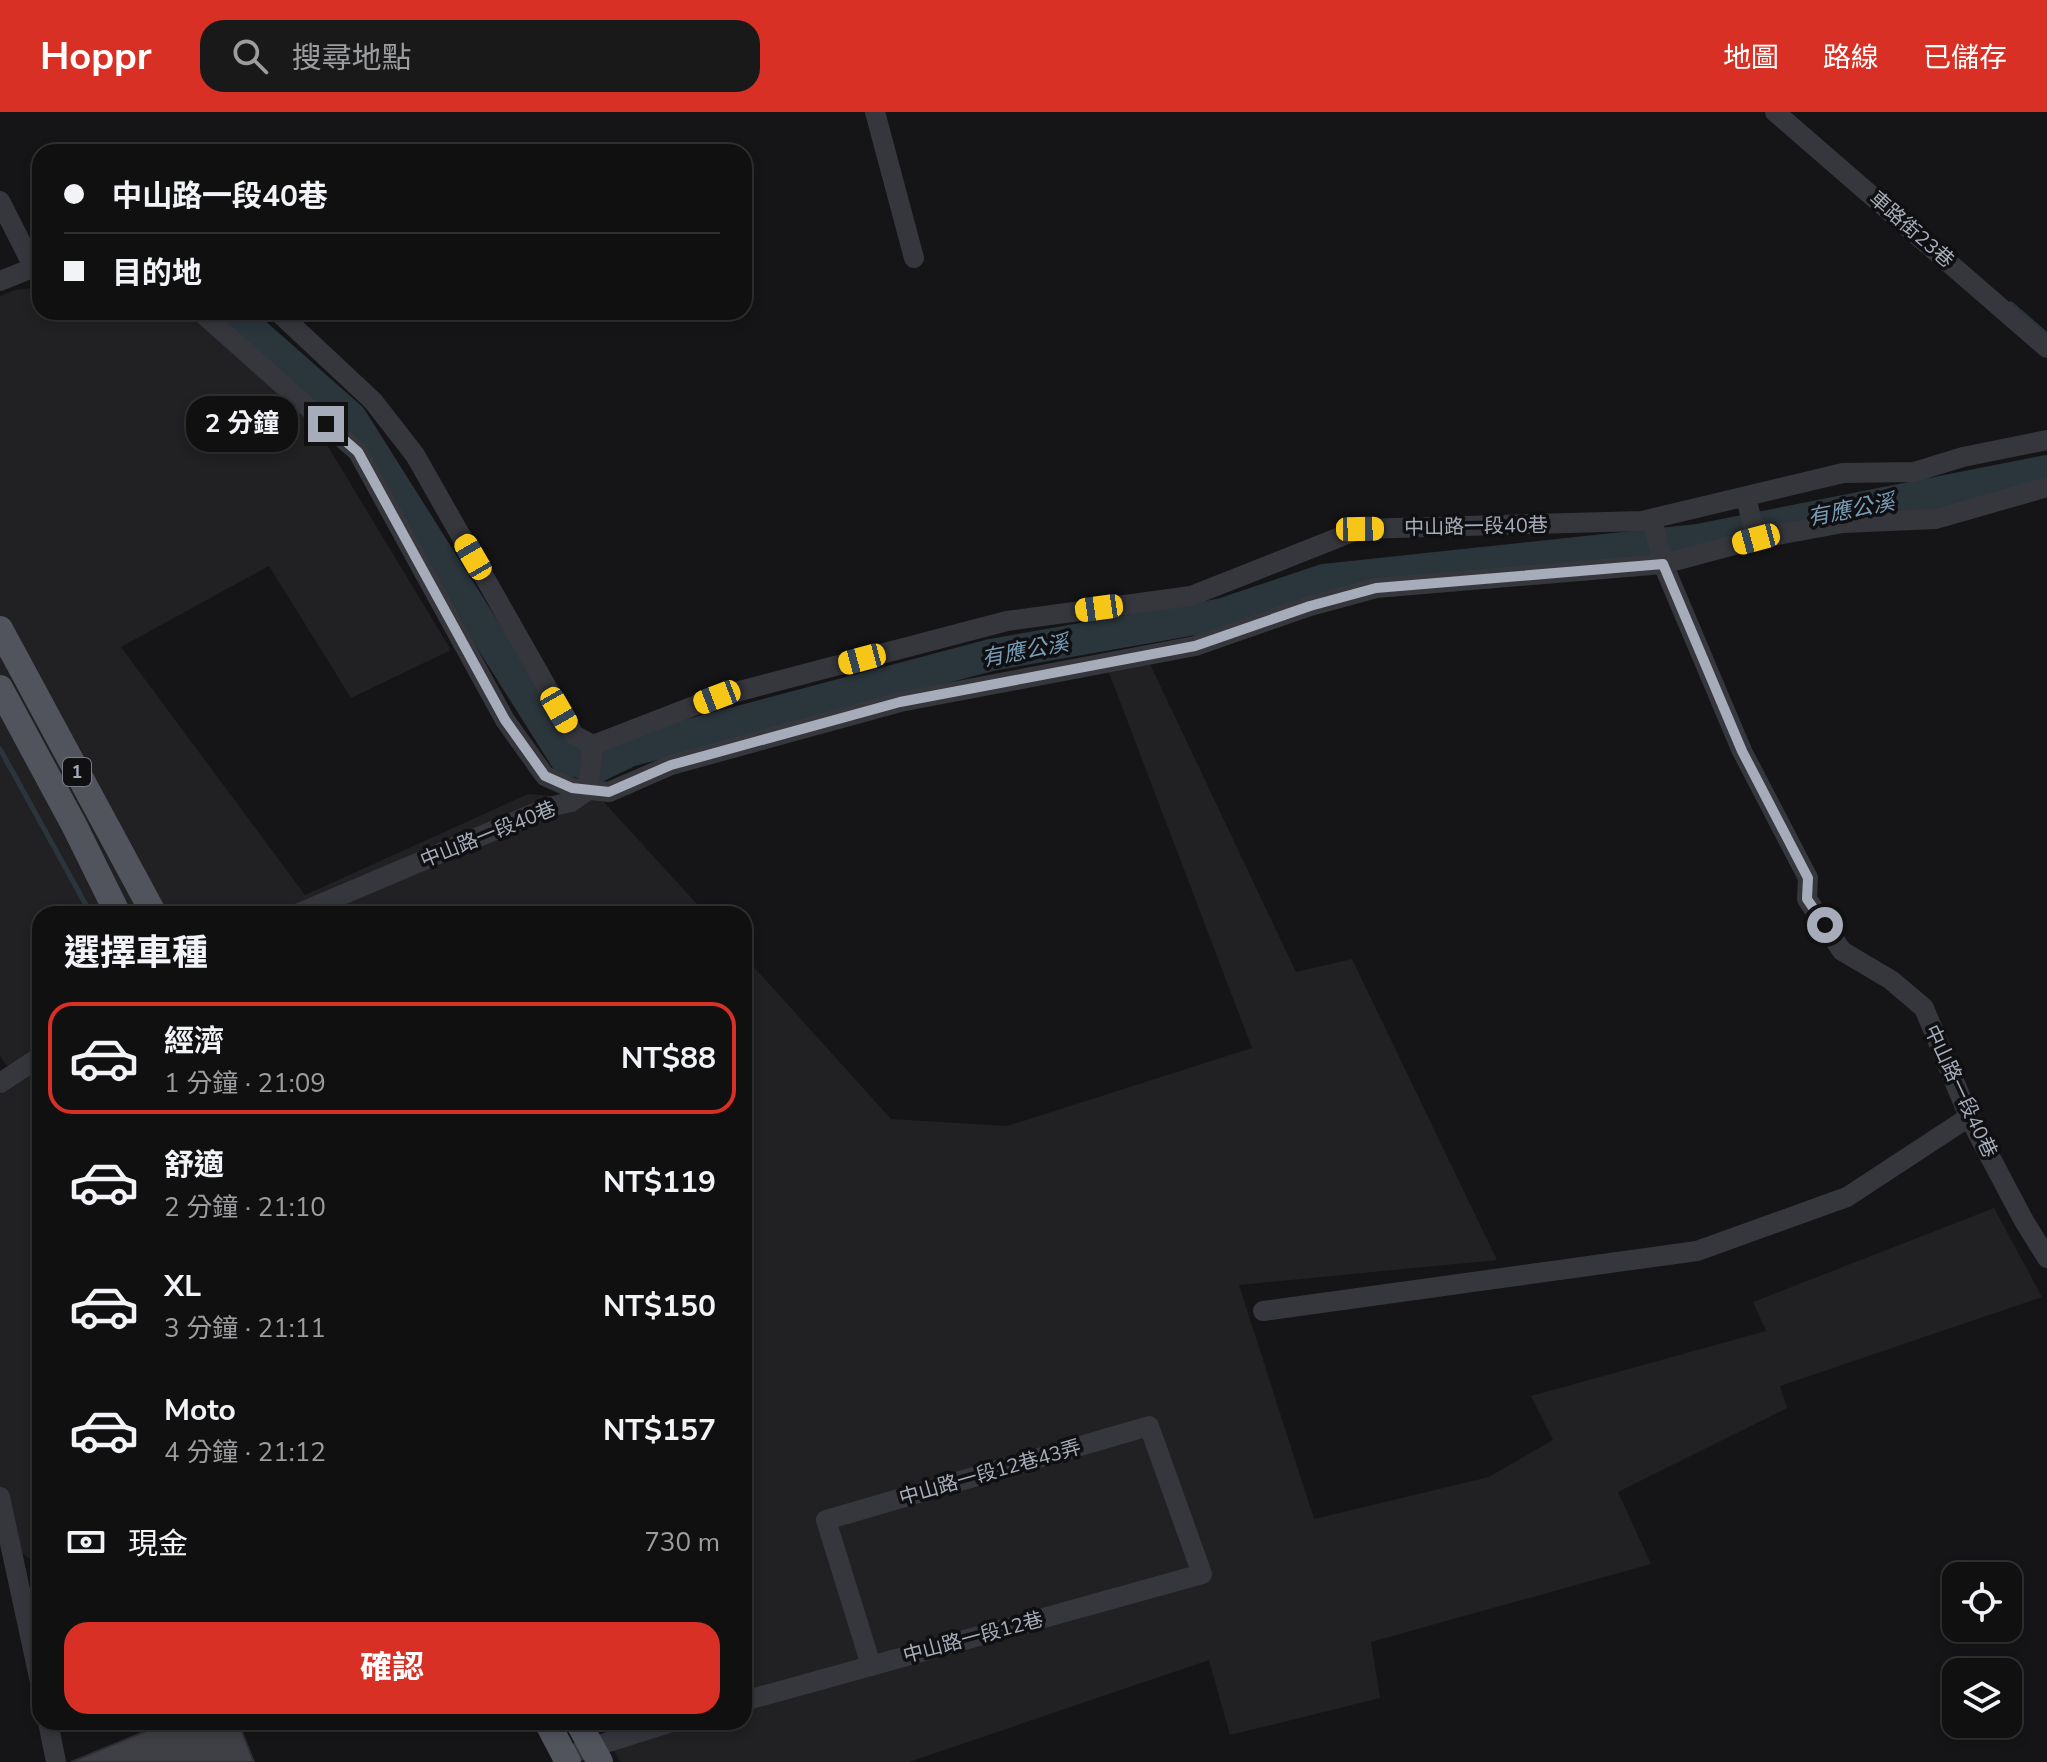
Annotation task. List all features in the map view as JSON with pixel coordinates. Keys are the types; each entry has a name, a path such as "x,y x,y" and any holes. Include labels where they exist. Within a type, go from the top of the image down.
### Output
{"main road":[{"name":"1","path":"0,629 150,906"},
{"name":"1","path":"0,688 114,906"},
{"path":"551,1730 566,1760"},
{"path":"582,1730 596,1754"}],"street":[{"path":"875,112 914,258"},
{"name":"車路街23巷","path":"1775,112 2047,348"},
{"path":"0,201 32,258"},
{"path":"0,281 32,269"},
{"path":"210,320 358,452 505,720 545,776 572,788 588,790 593,745 574,735 415,455 373,401 287,320"},
{"name":"中山路一段40巷","path":"593,745 717,697 1007,621 1191,596 1360,529 1642,521 1843,473 1914,472 1963,457 2047,440"},
{"name":"中山路一段40巷","path":"316,906 549,807 571,802 588,790 609,792 671,765 900,702 1195,646 1310,606 1376,588 1663,564 1756,539 1843,523 1936,519 2047,487"},
{"path":"1746,497 1756,539"},
{"path":"1652,519 1663,564"},
{"name":"中山路一段40巷","path":"1663,564 1742,751 1808,878 1807,899 1842,951 1891,980 1924,1008 1969,1117 2047,1258"},
{"path":"0,1083 32,1062"},
{"path":"1263,1311 1697,1251 1847,1197 1969,1117"},
{"name":"中山路一段12巷43弄","path":"871,1665 826,1520 1149,1426 1202,1574"},
{"path":"0,1497 32,1645"},
{"name":"中山路一段12巷","path":"752,1699 1202,1574"},
{"path":"50,1730 56,1762"},
{"path":"566,1760 596,1754 653,1730"}],"shaded area":[{"path":"32,288 32,320 201,320 315,425 451,650 351,698 269,566 121,647 305,895 528,794 602,800 699,906 32,906 32,1560 12,1546 0,1486 0,1094 18,1082 0,1056 0,296"},
{"path":"1149,662 1296,972 1352,959 1497,1260 1239,1285 1314,1519 1489,1477 1553,1440 1531,1396 1766,1331 1753,1302 1994,1208 2042,1297 1780,1386 1787,1408 1618,1492 1651,1564 1371,1642 1380,1698 1230,1735 1209,1660 909,1762 620,1762 602,1730 752,1730 752,965 891,1119 1007,1126 1252,1048 1108,670"}],"building":[{"path":"149,1730 241,1730 254,1762 71,1762"}],"waterway":[{"path":"2011,304 2047,335"},
{"name":"有應公溪","path":"240,320 351,418 566,759 598,766 629,751 991,655 1223,614 1324,580 1698,540 2047,471"},
{"path":"0,749 87,906"}],"route":[{"path":"326,424 358,452 505,720 545,776 572,788 609,792 671,765 900,702 1195,646 1310,606 1376,588 1663,564 1742,751 1808,878 1807,899 1825,925"}]}
